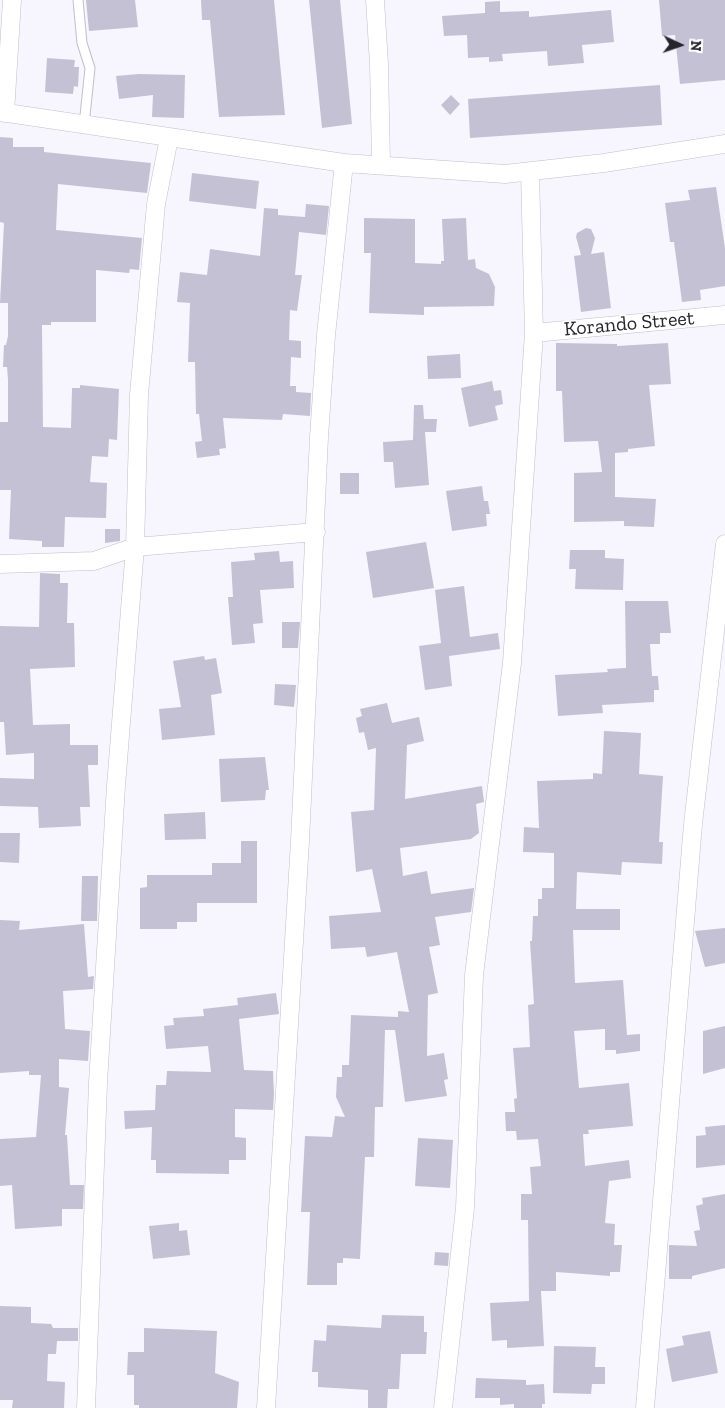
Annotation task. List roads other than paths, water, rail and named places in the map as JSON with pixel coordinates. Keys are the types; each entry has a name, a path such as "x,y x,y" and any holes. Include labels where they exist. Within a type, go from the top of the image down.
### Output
{"street":[{"path":"12,0 2,113 344,163 381,164 505,174 725,144"},
{"path":"375,0 379,64 381,164"},
{"path":"86,1408 98,1083 116,786 135,547 140,395 156,204 169,138"},
{"path":"266,1408 282,1158 326,335 344,163"},
{"path":"443,1408 465,1208 474,975 512,663 534,333 530,172"},
{"name":"Korando Street","path":"534,333 725,315"},
{"path":"0,564 94,561 135,547 316,532"},
{"path":"645,1408 693,824 725,544"}],"lane":[{"path":"78,0 82,43 90,68 84,125"}]}
